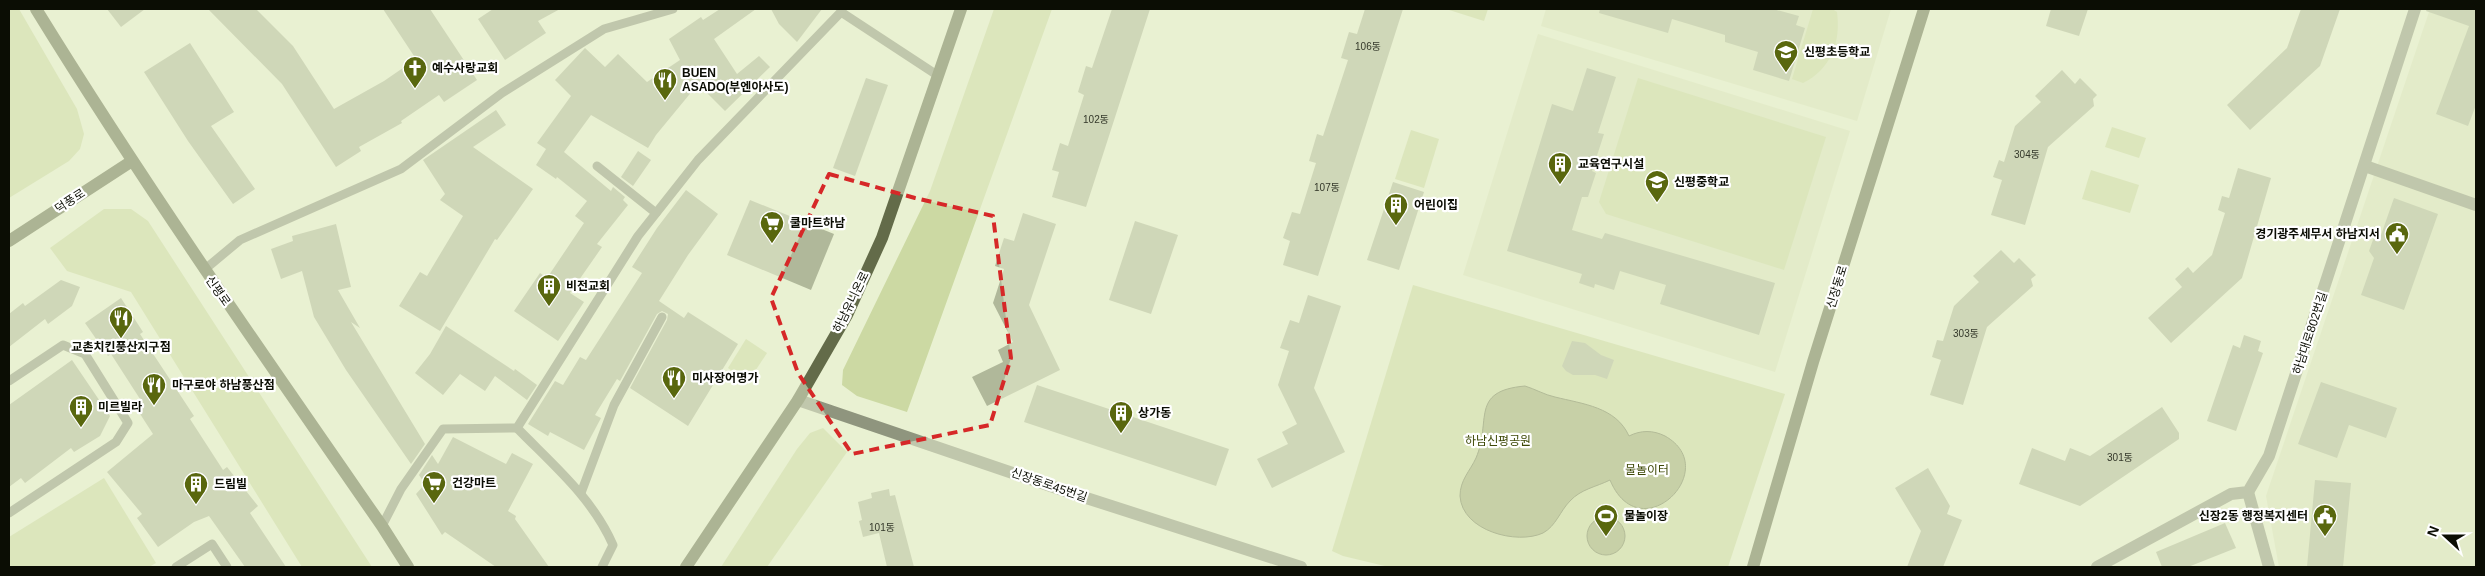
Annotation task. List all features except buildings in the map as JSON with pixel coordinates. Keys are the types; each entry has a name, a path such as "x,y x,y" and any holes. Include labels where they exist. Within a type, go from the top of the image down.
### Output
{"main road":[{"name":"신평로","path":"36,9 132,161 204,270 382,526 408,567"},
{"name":"하남유니온로","path":"686,567 798,400 847,315 882,238 961,9"},
{"name":"신장동로","path":"1753,567 1819,345 1924,9"},
{"name":"덕풍로","path":"9,241 132,161"}],"street":[{"name":"하남대로802번길","path":"2248,492 2269,456 2276,438 2416,9"},
{"path":"2365,166 2476,205"},
{"name":"신장동로45번길","path":"798,400 1077,495 1301,567"},
{"path":"2097,567 2231,494 2248,492 2269,567"}],"lane":[{"path":"204,270 240,240 401,169 502,93 604,29 673,9"},
{"path":"517,428 638,236 698,160 841,11 937,75"},
{"path":"597,166 656,213"},
{"path":"581,493 614,405 662,317"},
{"path":"9,381 63,346 85,354 128,423 116,442 9,513"},
{"path":"382,526 401,489 443,429 517,428 581,493 606,530 613,545 602,567"},
{"path":"176,567 212,544 227,567"}],"highlighted area":[{"path":"829,174 915,198 993,216 1011,358 990,425 852,454 798,373 771,298"}],"shaded area":[{"name":"신평초등학교","path":"1546,9 1891,9 1857,121 1541,26"},
{"path":"2430,9 2476,9 2476,567 2279,567 2266,496"},
{"name":"신평중학교","path":"1538,34 1850,131 1775,372 1463,275"},
{"name":"물놀이터","path":"1525,386 1548,395 1598,408 1616,419 1629,436 1647,432 1665,436 1681,450 1686,467 1681,483 1671,497 1656,506 1640,508 1623,500 1610,480 1574,497 1547,530 1532,536 1506,536 1480,526 1470,518 1463,508 1460,490 1463,480 1476,458 1489,401 1496,394 1507,389"},
{"name":"물놀이장","path":"1606,517 1620,522 1625,536 1620,550 1606,555 1592,550 1587,536 1592,522"}],"green space":[{"path":"9,9 19,9 77,109 84,134 80,149 69,161 9,198"},
{"path":"994,9 1052,9 907,412 857,396 842,385 843,370 930,191"},
{"path":"1446,9 1488,9 1484,21"},
{"path":"1813,9 1832,9 1837,12 1837,34 1832,54 1827,62 1813,77 1803,83 1792,79"},
{"path":"1638,78 1826,137 1784,270 1606,214 1599,202"},
{"path":"2112,127 2146,138 2139,158 2105,147"},
{"path":"1411,130 1439,139 1424,188 1395,179"},
{"path":"2091,170 2139,185 2130,213 2082,199"},
{"path":"104,209 131,209 148,221 372,567 302,567 131,292 67,271 50,248"},
{"name":"하남신평공원","path":"1413,285 1785,394 1728,567 1389,567 1343,556 1332,551"},
{"path":"746,339 767,353 748,382 728,368"},
{"path":"823,428 847,452 767,567 721,567 797,449 810,433"},
{"path":"104,478 156,563 149,567 10,567 9,537"}],"place":[{"name":"신평초등학교","path":"1786,73"},
{"name":"예수사랑교회","path":"415,89"},
{"name":"BUEN ASADO(부엔아사도)","path":"665,101"},
{"name":"교육연구시설","path":"1560,185"},
{"name":"신평중학교","path":"1657,203"},
{"name":"어린이집","path":"1396,226"},
{"name":"쿨마트하남","path":"772,244"},
{"name":"경기광주세무서 하남지서","path":"2397,255"},
{"name":"비전교회","path":"549,307"},
{"name":"교촌치킨풍산지구점","path":"121,339"},
{"name":"미사장어명가","path":"674,399"},
{"name":"마구로야 하남풍산점","path":"154,406"},
{"name":"미르빌라","path":"81,428"},
{"name":"상가동","path":"1121,434"},
{"name":"건강마트","path":"434,504"},
{"name":"드림빌","path":"196,505"},
{"name":"물놀이장","path":"1606,537"},
{"name":"신장2동 행정복지센터","path":"2325,537"}]}
